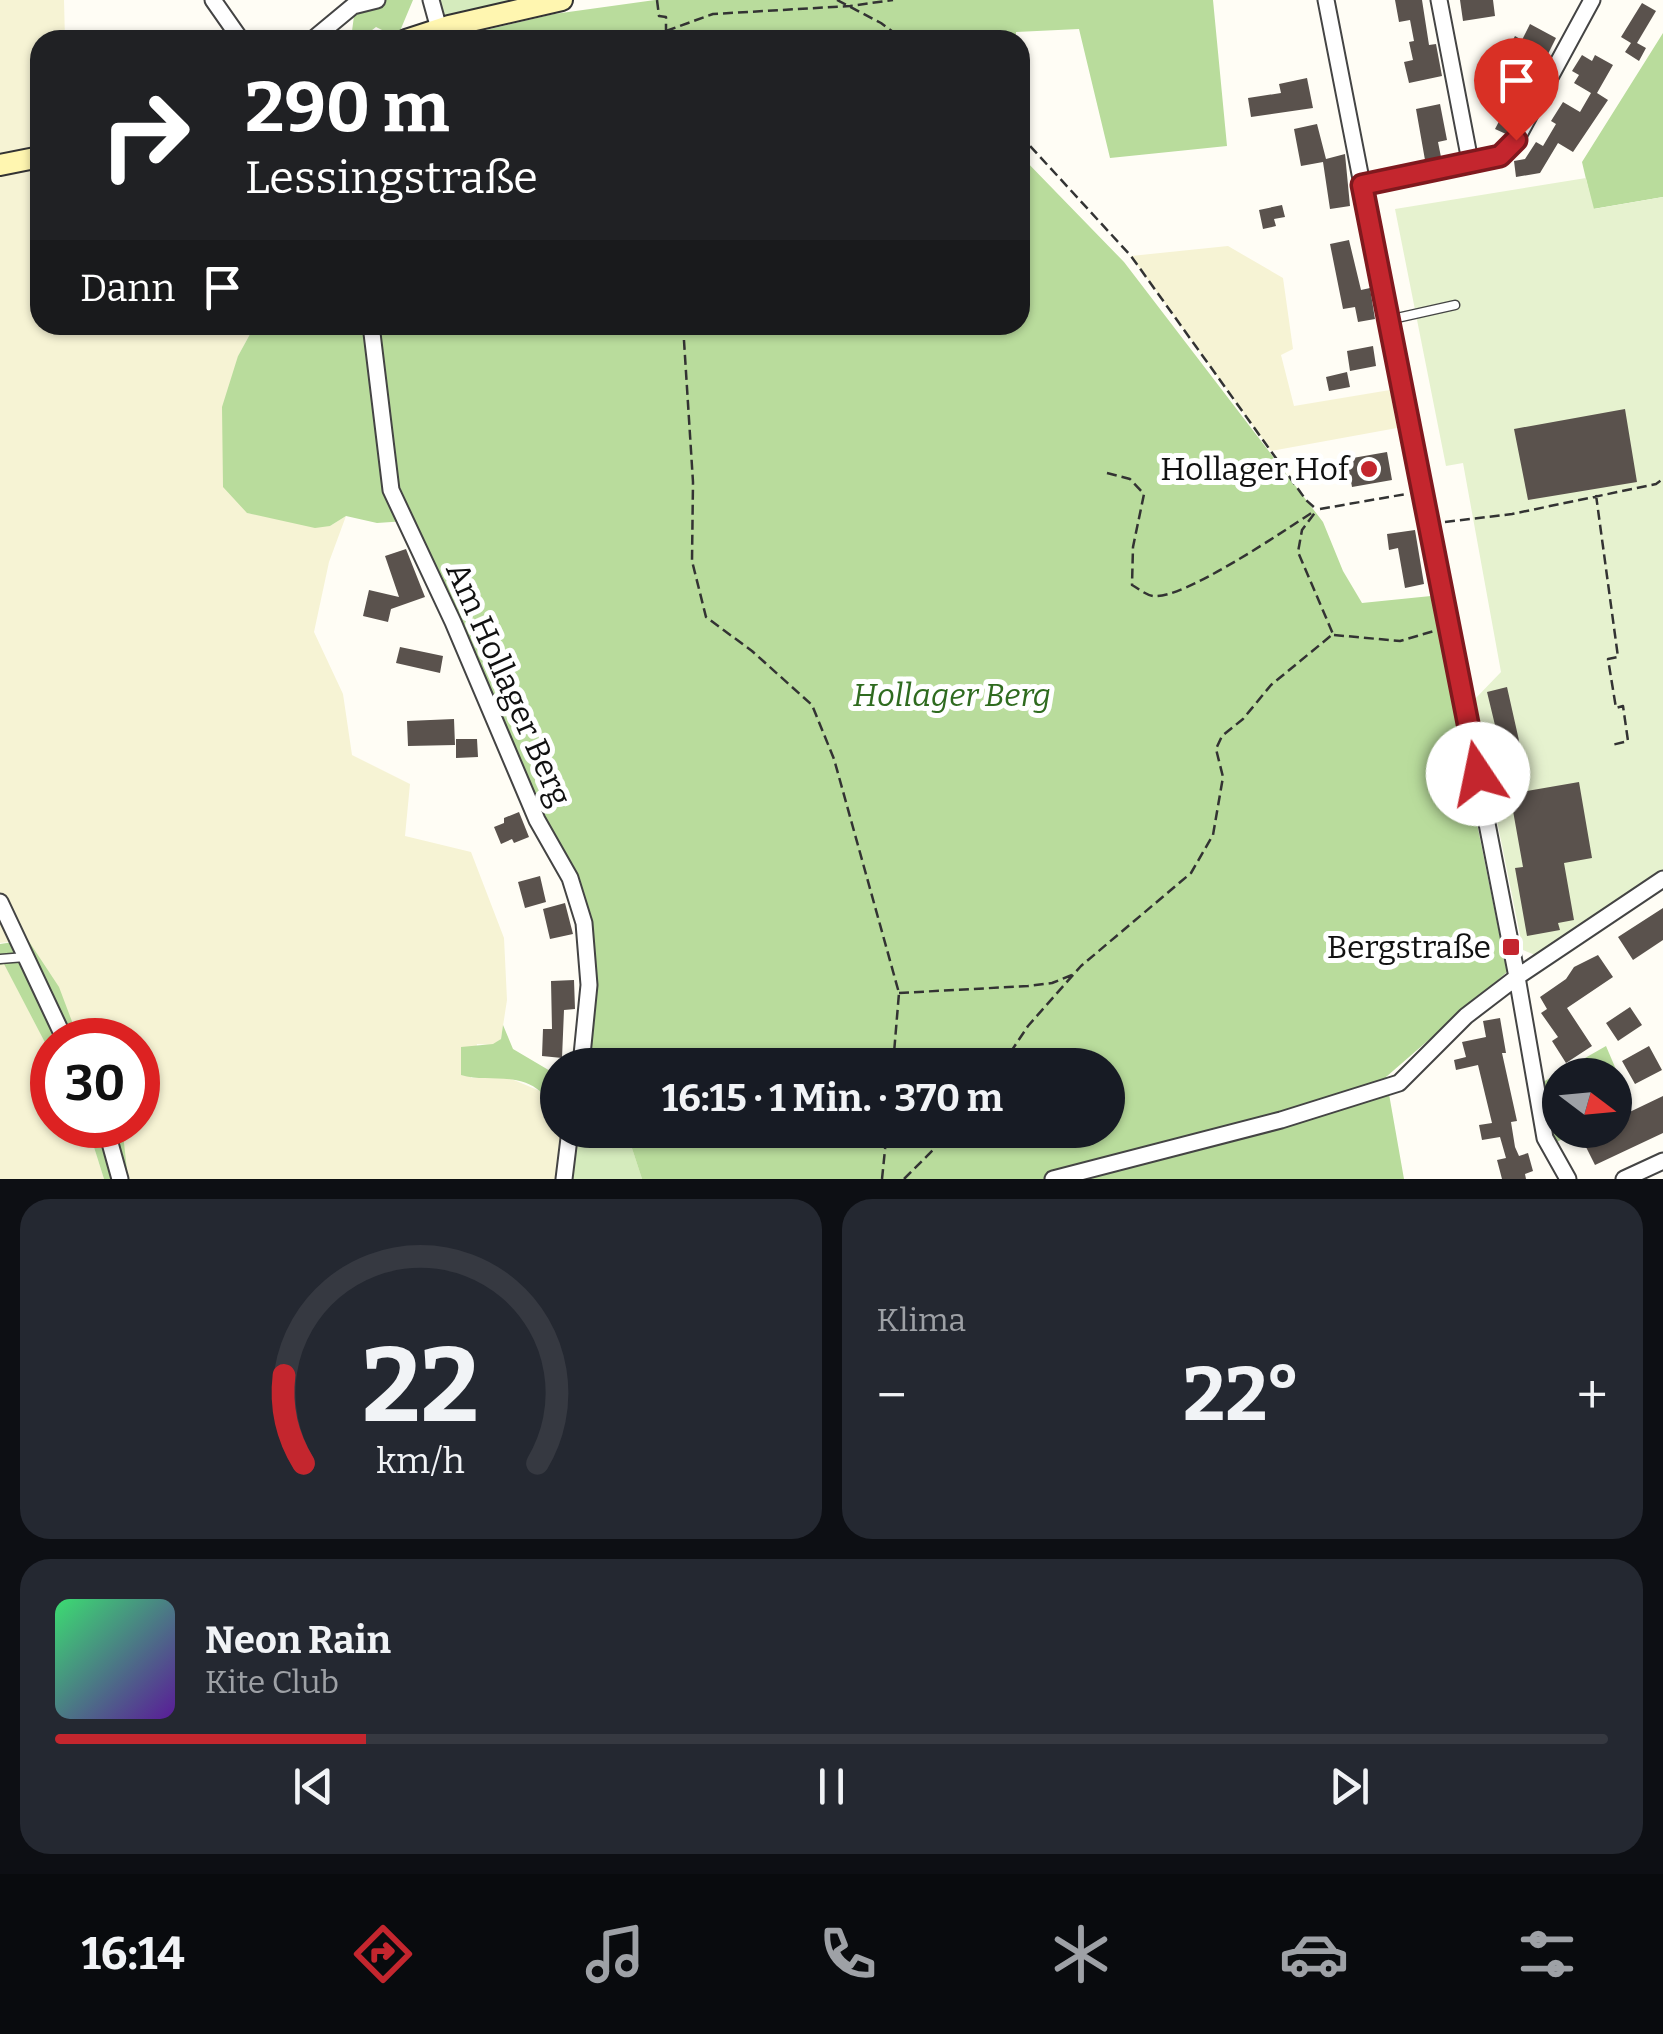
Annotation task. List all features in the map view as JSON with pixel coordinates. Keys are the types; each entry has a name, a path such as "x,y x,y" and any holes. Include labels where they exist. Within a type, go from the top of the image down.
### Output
{"street":[{"path":"213,0 235,30"},
{"path":"324,30 353,6 376,0"},
{"path":"431,0 439,29"},
{"path":"436,30 562,0"},
{"path":"1326,0 1545,1138 1568,1179"},
{"path":"1439,0 1470,161"},
{"path":"1362,185 1500,156 1516,140 1592,0"},
{"path":"0,165 30,159"},
{"name":"Am Hollager Berg","path":"372,335 391,490 538,820 570,878 584,923 589,997 582,1048"},
{"path":"1053,1179 1282,1120 1399,1083 1466,1016 1663,879"},
{"path":"0,902 54,1018"},
{"path":"111,1148 120,1179"},
{"path":"564,1179 568,1148"},
{"path":"1624,1179 1663,1161"}],"lane":[{"path":"1388,320 1455,305"},
{"path":"0,959 25,957"}],"path":[{"path":"837,0 890,30"},
{"path":"669,30 713,14 893,0"},
{"path":"657,1 659,16 666,18 666,30"},
{"path":"1030,146 1131,256 1317,510"},
{"path":"683,335 693,482 692,561 706,617 752,651 812,705 834,759 899,993 894,1048"},
{"path":"1107,473 1130,479 1144,494 1133,547 1132,585 1151,596 1168,594 1203,578 1317,510 1422,491"},
{"path":"1429,524 1512,514 1656,484 1663,479"},
{"path":"1596,495 1618,656 1608,659 1616,708 1624,706 1628,741 1612,745"},
{"path":"1317,510 1302,530 1298,552 1333,634"},
{"path":"1013,1048 1074,974 1191,873 1213,835 1223,778 1216,748 1222,736 1243,719 1271,685 1333,634 1400,641 1449,628"},
{"path":"899,993 1028,986 1052,983 1074,974"},
{"path":"882,1179 885,1148"},
{"path":"904,1179 935,1148"}],"shaded area":[{"path":"0,0 64,0 65,30 30,30 30,335 250,335 238,356 247,513 330,526 346,516 329,562 314,632 343,694 352,755 410,784 405,836 471,852 504,938 507,1000 501,1039 493,1045 477,1044 471,1078 507,1077 540,1091 540,1148 632,1148 642,1179 120,1179 111,1148 160,1148 160,1018 54,1018 17,941 0,943"},
{"path":"1228,246 1283,278 1293,349 1281,355 1294,406 1390,390 1397,428 1271,451 1131,256"},
{"path":"4,963 32,1018 30,1148 94,1148 104,1179 0,1179 0,965"}],"green space":[{"path":"350,0 413,0 400,30 352,30"},
{"path":"431,0 562,0 449,26"},
{"path":"655,0 1213,0 1227,146 1110,158 1079,29 486,30 554,14"},
{"path":"1663,33 1663,197 1593,209 1582,162"},
{"name":"Hollager Berg","path":"1030,165 1124,262 1323,522 1343,571 1362,603 1431,596 1507,972 1386,1077 1404,1179 642,1179 632,1148 1125,1148 1125,1048 580,1048 584,923 406,521 377,523 346,516 330,526 315,528 247,513 223,487 222,407 238,356 250,335 1030,335"},
{"path":"1586,178 1594,209 1663,197 1663,871 1535,955 1523,950 1473,701 1501,672 1463,463 1446,466 1395,209"},
{"path":"28,940 59,987 71,1018 32,1018 4,964 0,965 0,944"},
{"path":"503,1025 513,1049 540,1065 540,1092 522,1082 461,1075 461,1047 493,1044 501,1039"},
{"path":"1606,1046 1611,1058 1585,1058"},
{"path":"1542,1083 1542,1112 1536,1086"},
{"path":"94,1148 125,1148 128,1179 104,1179"},
{"path":"568,1148 632,1148 642,1179 564,1179"}],"building":[{"path":"1395,0 1422,0 1429,45 1436,44 1442,76 1409,83 1404,62 1413,60 1409,42 1414,41 1410,20 1399,22"},
{"path":"1460,0 1493,0 1495,16 1463,21"},
{"path":"1642,3 1656,11 1637,43 1646,48 1639,61 1625,52 1631,43 1621,37"},
{"path":"1530,24 1556,38 1543,64 1508,73 1516,58 1506,53 1515,36 1522,40"},
{"path":"1582,55 1592,61 1595,55 1613,65 1597,93 1608,100 1573,152 1558,143 1540,173 1516,177 1514,161 1525,159 1536,142 1543,146 1556,124 1551,121 1563,102 1580,112 1591,93 1574,83 1579,75 1572,71"},
{"path":"1506,75 1530,88 1506,134 1495,129 1506,108 1492,101"},
{"path":"1307,78 1313,108 1251,117 1248,98 1281,93 1279,84"},
{"path":"1440,104 1447,140 1438,142 1441,157 1425,160 1416,109"},
{"path":"1317,124 1326,159 1345,154 1350,206 1330,209 1323,162 1301,166 1294,129"},
{"path":"1282,205 1285,217 1274,219 1276,226 1263,229 1259,210"},
{"path":"1349,240 1361,290 1370,288 1375,319 1358,322 1355,307 1343,309 1330,244"},
{"path":"1373,346 1376,366 1350,371 1347,351"},
{"path":"1347,372 1350,387 1329,391 1326,377"},
{"path":"1625,409 1637,482 1528,500 1514,429"},
{"name":"Hollager Hof","path":"1387,452 1392,480 1352,487 1347,459"},
{"path":"1415,530 1424,584 1405,588 1398,548 1389,550 1387,534"},
{"path":"406,549 425,597 391,609 388,622 363,616 369,590 399,597 385,556"},
{"path":"400,647 443,656 440,673 396,663"},
{"path":"1507,687 1520,745 1501,750 1487,692"},
{"path":"454,719 455,745 408,746 407,721"},
{"path":"456,739 477,739 478,757 456,758"},
{"path":"1579,782 1592,858 1564,863 1574,920 1558,923 1560,930 1527,936 1515,868 1523,867 1510,794"},
{"path":"519,812 529,837 501,844 494,827"},
{"path":"540,876 546,902 525,908 518,882"},
{"path":"565,903 573,934 550,939 543,909"},
{"path":"1663,908 1663,940 1633,960 1618,937"},
{"path":"1598,955 1613,977 1567,1008 1592,1046 1574,1058 1563,1058 1552,1041 1558,1037 1541,1013 1547,1009 1540,997 1566,979 1574,967"},
{"path":"574,980 575,1009 564,1010 562,1048 542,1048 543,1029 552,1029 551,981"},
{"path":"1630,1007 1642,1025 1618,1041 1606,1023"},
{"path":"1500,1018 1506,1053 1502,1053 1517,1121 1511,1122 1515,1147 1519,1156 1528,1153 1533,1171 1525,1174 1526,1179 1502,1179 1497,1160 1506,1158 1500,1137 1482,1140 1479,1125 1492,1123 1478,1065 1456,1070 1454,1060 1466,1057 1462,1042 1486,1037 1483,1021"},
{"path":"1649,1046 1662,1070 1635,1084 1632,1058 1627,1058"},
{"path":"1663,1096 1663,1133 1632,1148 1632,1111"},
{"path":"1586,1148 1631,1148 1595,1165"}],"place":[{"name":"Hollager Hof","path":"1369,469"},
{"name":"Bergstraße","path":"1511,947"}],"route":[{"path":"1478,774 1362,185 1500,156 1516,140"}]}
